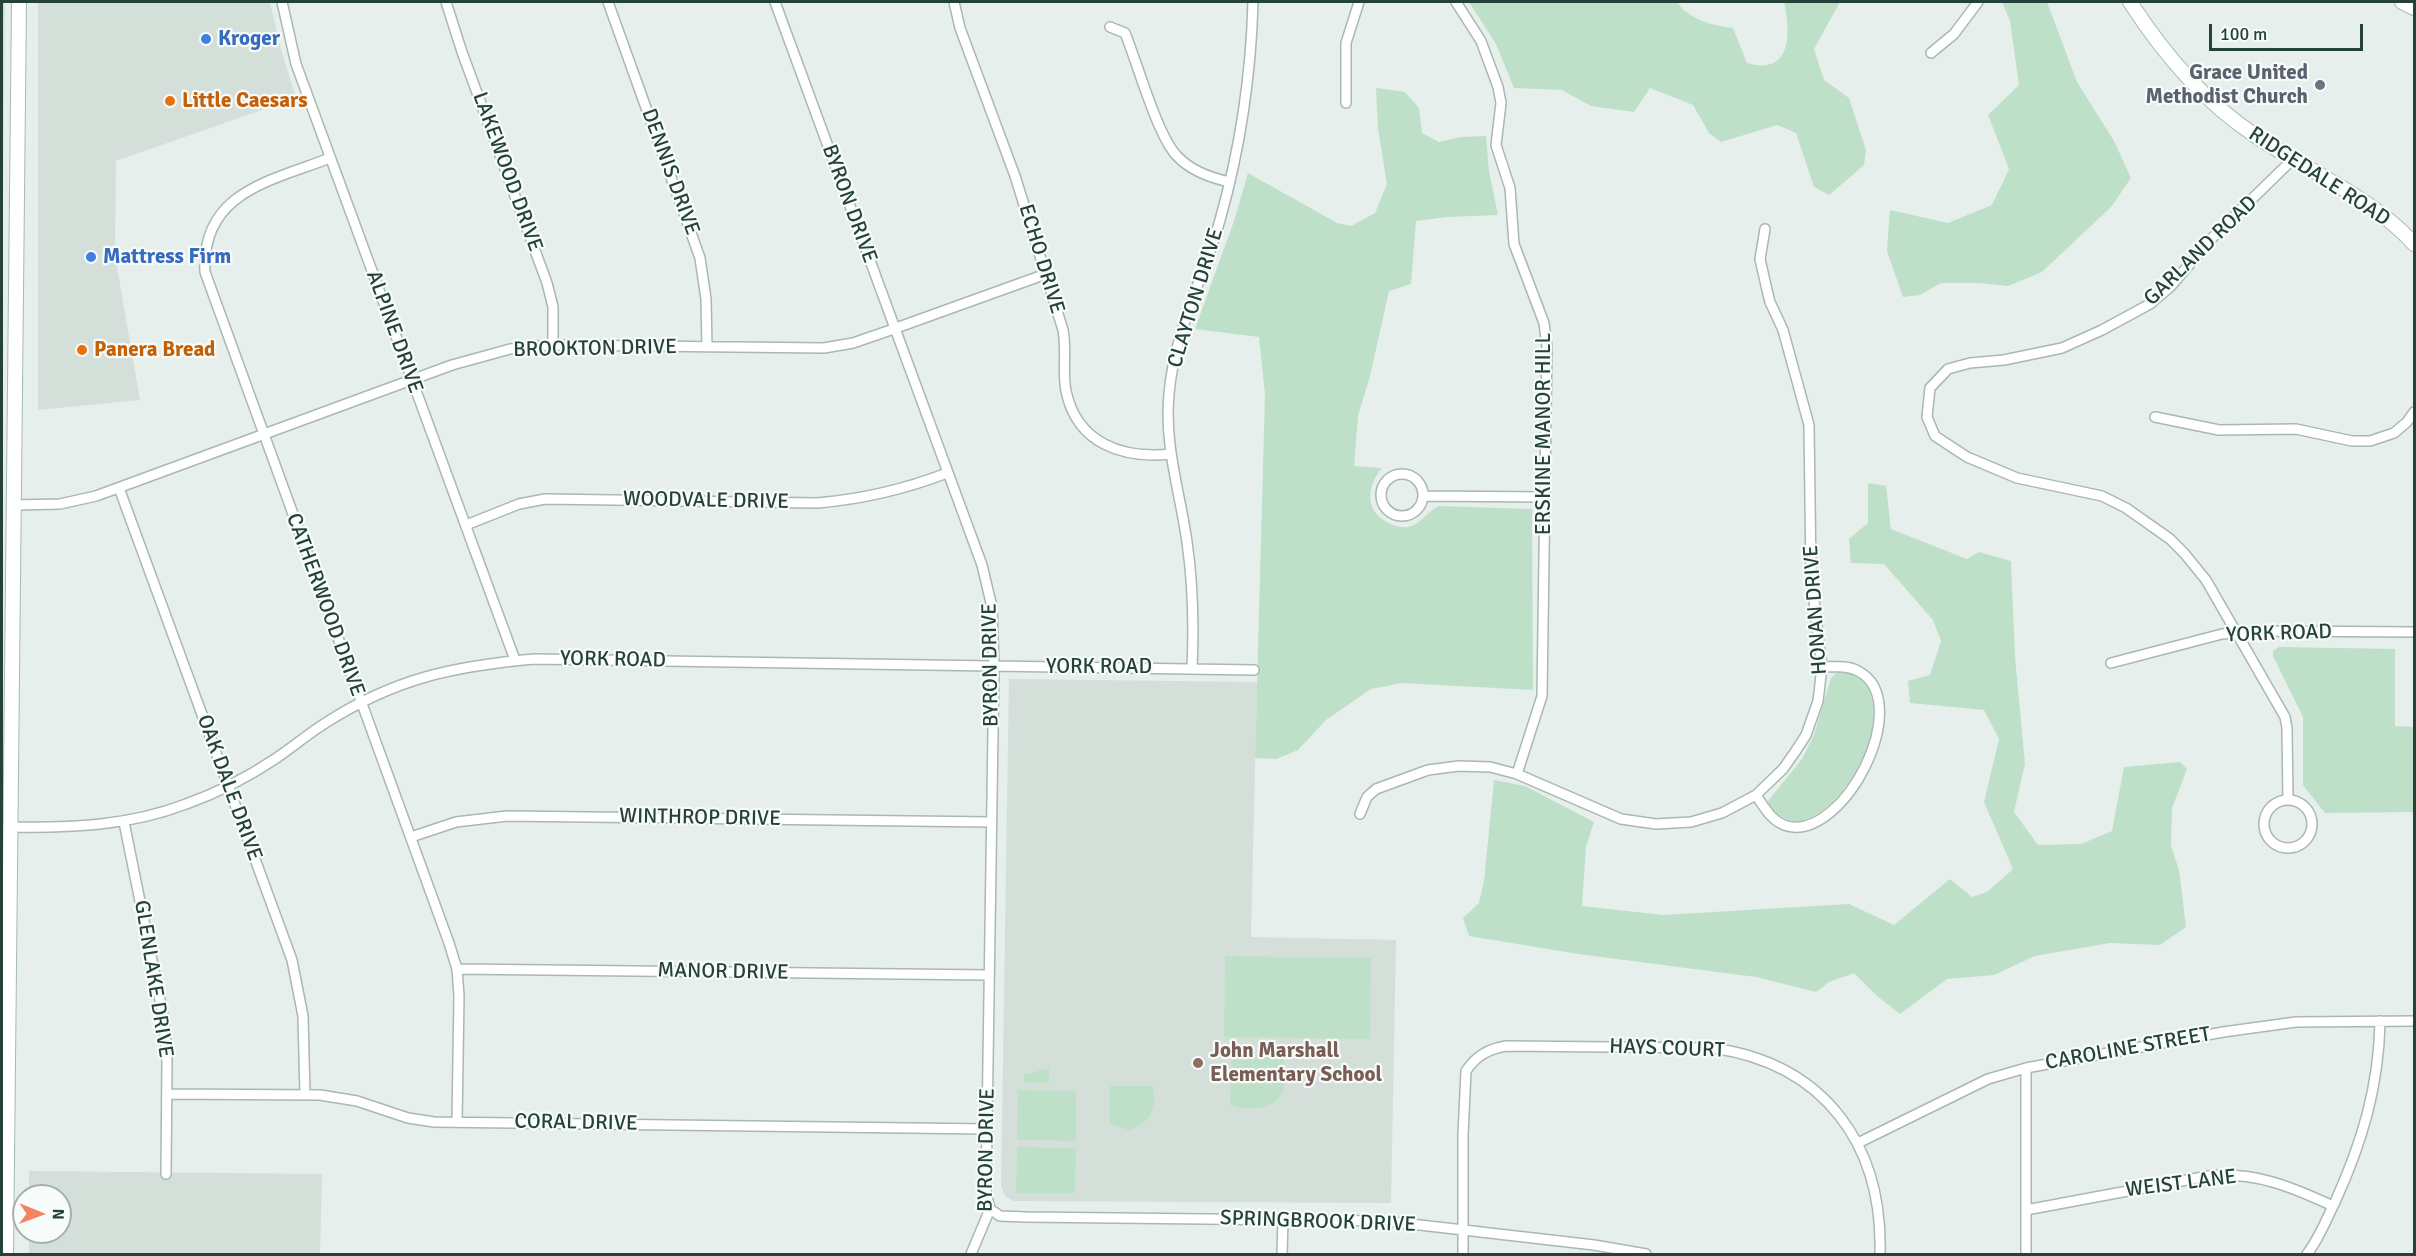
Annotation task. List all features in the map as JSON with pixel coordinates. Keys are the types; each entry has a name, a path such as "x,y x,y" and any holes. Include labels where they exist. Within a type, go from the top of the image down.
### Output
{"main road":[{"path":"6,1254 5,827 15,505 19,2"},
{"name":"RIDGEDALE ROAD","path":"2130,2 2166,54 2208,99 2239,124 2379,212 2415,244"},
{"path":"2402,2 2415,8"}],"street":[{"name":"ALPINE DRIVE","path":"282,2 297,64 330,158 515,660"},
{"name":"LAKEWOOD DRIVE","path":"446,2 462,52 548,283 553,307 553,345"},
{"name":"DENNIS DRIVE","path":"608,2 700,258 706,299 707,347"},
{"name":"BYRON DRIVE","path":"775,2 988,583 993,607 986,1193 990,1209 971,1254"},
{"name":"ECHO DRIVE","path":"954,2 960,28 1004,146 1046,274 1066,345 1068,400 1081,423 1095,438 1115,450 1138,456 1171,454"},
{"name":"CLAYTON DRIVE","path":"1192,668 1194,629 1192,584 1171,454 1168,412 1177,349 1206,264 1230,182 1248,82 1253,2"},
{"path":"1346,104 1346,43 1359,2"},
{"name":"ERSKINE MANOR HILL","path":"1456,2 1481,41 1498,87 1501,104 1496,145 1510,188 1514,244 1544,323 1546,347 1542,696 1517,774"},
{"path":"1931,53 1954,34 1978,2"},
{"path":"1110,27 1125,33 1162,130 1174,154 1193,169 1230,182"},
{"name":"CATHERWOOD DRIVE","path":"330,158 254,187 236,198 219,214 207,239 204,259 208,285 411,837 457,969 459,996 457,1122"},
{"name":"GARLAND ROAD","path":"2288,799 2285,717 2206,580 2184,553 2155,527 2102,496 2017,478 1953,450 1935,436 1927,417 1928,396 1936,380 1948,369 2024,357 2062,348 2150,304 2170,287 2212,238 2293,159"},
{"name":"HONAN DRIVE","path":"1360,814 1367,797 1376,789 1438,768 1459,766 1490,767 1517,774 1611,816 1656,824 1691,822 1722,813 1756,795 1783,769 1806,735 1818,700 1822,667 1811,574 1812,494 1809,425 1783,330 1767,290 1760,259 1765,229"},
{"name":"BROOKTON DRIVE","path":"15,505 60,504 96,496 487,354 526,346 553,345 825,348 853,343 895,329 1046,274"},
{"path":"2155,417 2219,430 2296,429 2352,441 2370,441 2394,433 2415,412"},
{"name":"WOODVALE DRIVE","path":"466,525 519,504 545,499 817,503 849,500 900,490 947,473"},
{"path":"1399,475 1414,479 1420,484 1424,496 1417,510 1403,516 1390,512 1382,501 1381,493 1387,481 1399,475"},
{"name":"OAK DALE DRIVE","path":"119,488 229,785 297,978 303,1016 304,1095"},
{"path":"1424,496 1545,497"},
{"name":"YORK ROAD","path":"2111,663 2222,634 2415,632"},
{"name":"YORK ROAD","path":"5,827 74,828 124,822 166,812 258,770 327,722 390,689 449,669 515,660 603,659 1254,669"},
{"path":"1756,795 1774,819 1785,826 1805,826 1817,822 1837,806 1856,782 1866,764 1880,715 1879,697 1875,687 1857,670 1847,667 1822,667"},
{"path":"2288,799 2303,805 2312,818 2310,834 2306,841 2291,848 2276,845 2266,833 2264,825 2268,810 2273,804 2288,799"},
{"name":"WINTHROP DRIVE","path":"411,837 456,822 493,816 991,822"},
{"name":"GLENLAKE DRIVE","path":"124,822 164,1020 167,1094 166,1174"},
{"name":"MANOR DRIVE","path":"457,969 989,975"},
{"name":"CAROLINE STREET","path":"1858,1143 1988,1079 2026,1068 2261,1026 2319,1020 2415,1021"},
{"path":"2307,1254 2323,1229 2354,1158 2371,1106 2378,1058 2380,1021"},
{"name":"HAYS COURT","path":"1463,1230 1465,1080 1466,1071 1479,1056 1495,1048 1506,1046 1713,1048 1741,1053 1780,1068 1815,1092 1836,1111 1858,1143 1870,1168 1880,1211 1880,1254"},
{"path":"2026,1068 2026,1254"},
{"name":"CORAL DRIVE","path":"167,1094 304,1095 350,1100 408,1118 434,1122 987,1129"},
{"name":"WEIST LANE","path":"2026,1210 2197,1178 2233,1174 2263,1178 2285,1185 2333,1206"},
{"name":"SPRINGBROOK DRIVE","path":"990,1209 1000,1216 1026,1217 1385,1221 1594,1245 1646,1254"},
{"path":"1282,1220 1282,1254"},
{"path":"1462,1254 1463,1230"}],"shaded area":[{"path":"2,2 5,2 2,296"},
{"path":"38,2 270,2 280,46 296,98 116,161 115,255 140,400 38,410"},
{"name":"John Marshall Elementary School","path":"1009,679 1257,682 1251,937 1396,940 1391,1203 1014,1201 1005,1196 1001,1186"},
{"path":"29,1171 322,1174 320,1254 29,1254 29,1244 72,1244 72,1184 29,1184"}],"green space":[{"path":"1469,2 1677,2 1695,17 1733,28 1747,63 1762,65 1773,63 1780,58 1785,49 1787,26 1784,2 1840,2 1814,49 1824,80 1849,98 1866,150 1864,165 1829,195 1814,187 1796,133 1777,125 1721,142 1709,133 1693,105 1650,88 1634,112 1591,106 1562,90 1514,88 1496,44"},
{"path":"2002,2 2047,2 2077,82 2114,141 2131,178 2111,207 2042,272 2008,286 1941,283 1920,295 1903,297 1887,251 1890,210 1948,223 1992,205 2009,169 1988,115 2019,85 2010,21"},
{"path":"1376,88 1405,92 1419,108 1422,133 1439,142 1461,137 1486,136 1489,171 1498,215 1416,221 1411,284 1389,291 1370,376 1358,416 1354,466 1382,468 1371,489 1371,503 1378,516 1399,527 1413,525 1439,506 1532,509 1533,690 1402,683 1371,689 1326,720 1298,750 1276,759 1255,758 1265,394 1259,337 1195,329 1234,221 1248,173 1337,223 1351,226 1375,213 1387,184 1378,129"},
{"path":"1868,483 1886,486 1891,529 1967,559 1979,552 2011,561 2015,657 2025,764 2014,812 2038,845 2081,844 2112,831 2124,767 2180,762 2187,769 2172,808 2171,846 2179,870 2186,927 2160,945 2110,943 2035,956 1994,975 1947,979 1900,1014 1877,996 1854,973 1829,982 1816,992 1756,977 1578,954 1469,936 1463,918 1479,903 1484,881 1494,780 1525,786 1594,822 1586,847 1582,906 1663,915 1849,904 1894,925 1950,879 1972,897 1987,892 2013,869 1984,802 1999,739 1984,710 1910,703 1908,681 1930,675 1941,641 1933,620 1884,564 1851,563 1849,539 1868,523"},
{"path":"2279,647 2395,649 2395,726 2414,727 2414,812 2325,813 2303,785 2303,717 2273,656 2273,651"},
{"path":"1846,672 1865,684 1873,703 1872,727 1864,754 1851,779 1834,800 1815,815 1795,821 1785,819 1770,809 1768,801 1802,759 1814,735 1831,678 1836,673"},
{"path":"1225,956 1371,958 1370,1039 1224,1037"},
{"path":"1232,1054 1283,1057 1285,1075 1283,1090 1275,1102 1258,1108 1240,1108 1230,1104"},
{"path":"1049,1068 1049,1083 1024,1083 1024,1074"},
{"path":"1110,1086 1151,1086 1154,1103 1147,1120 1129,1130 1110,1124"},
{"path":"1018,1090 1076,1091 1076,1141 1017,1140"},
{"path":"1017,1147 1076,1148 1075,1193 1016,1193"}],"place":[{"name":"Kroger","path":"206,39"},
{"name":"Grace United Methodist Church","path":"2320,85"},
{"name":"Little Caesars","path":"170,101"},
{"name":"Mattress Firm","path":"91,257"},
{"name":"Panera Bread","path":"82,350"},
{"name":"John Marshall Elementary School","path":"1198,1063"}]}
